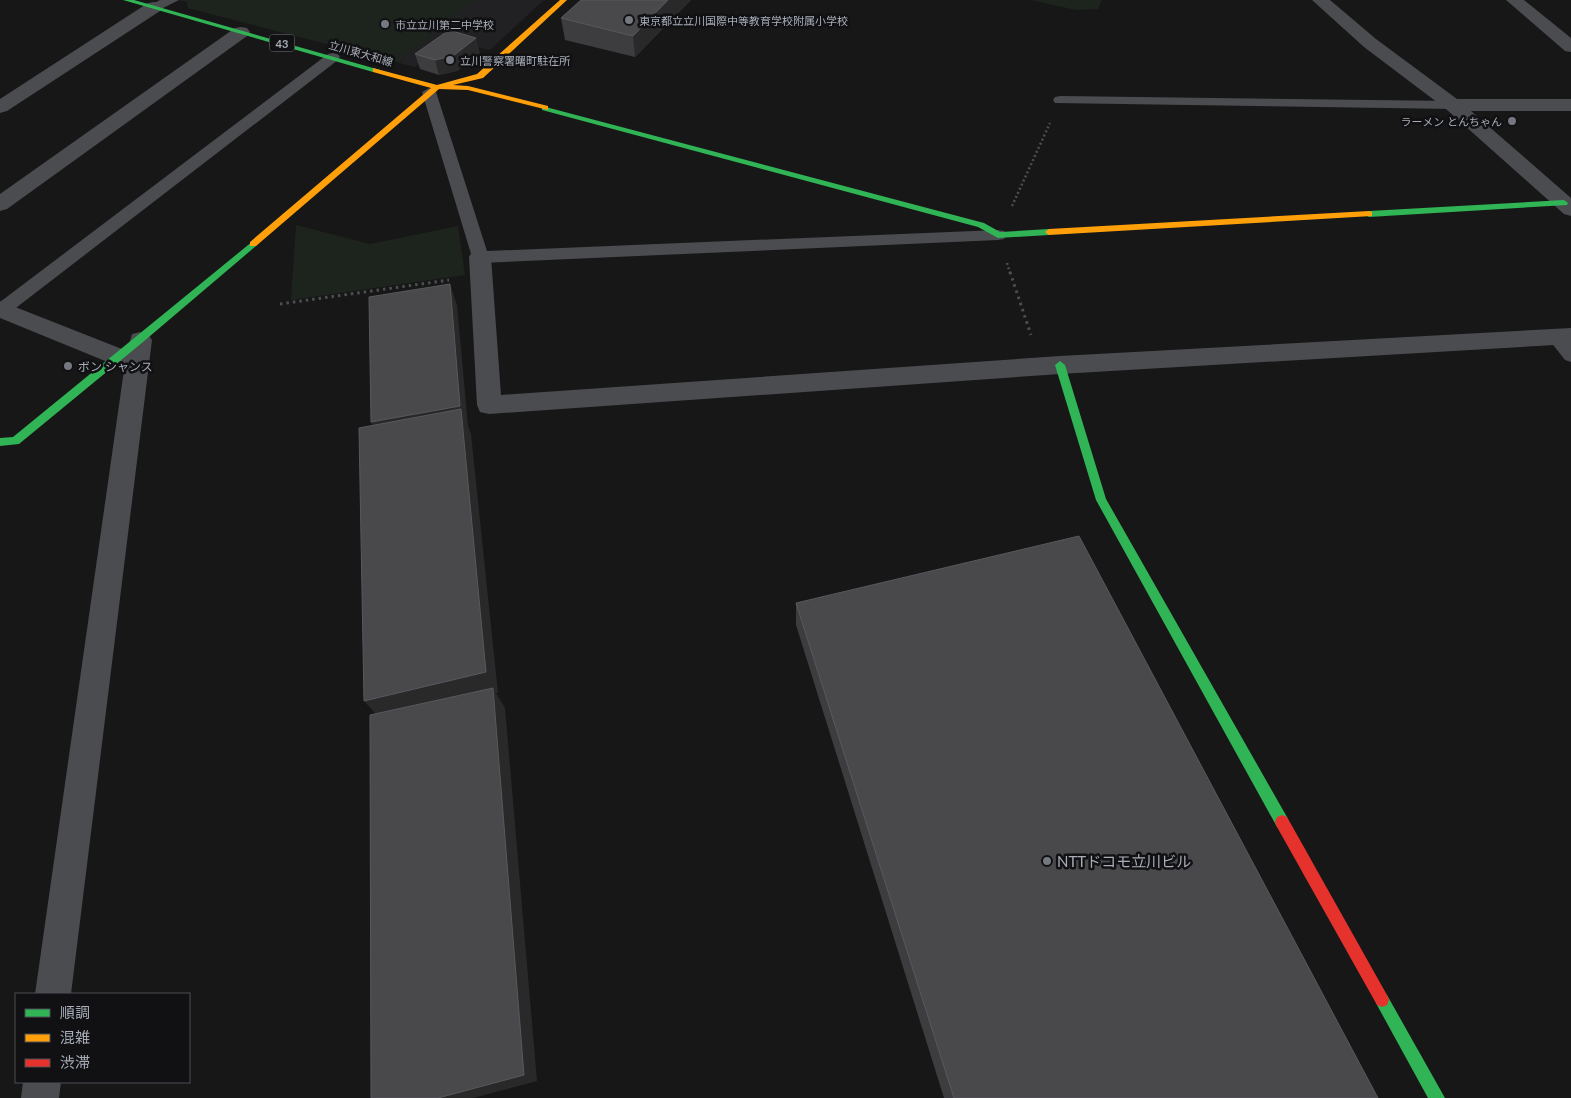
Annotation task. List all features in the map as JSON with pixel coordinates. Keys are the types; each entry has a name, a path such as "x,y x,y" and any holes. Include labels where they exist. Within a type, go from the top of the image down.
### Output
{"street":[{"name":"立川東大和線","path":"126,0 333,58 433,90 468,88 981,225 998,235"},
{"path":"0,442 15,441 129,348 433,90 480,76 564,0"},
{"path":"1320,0 1370,43 1452,105 1567,206"},
{"path":"1514,0 1571,47"},
{"path":"0,107 154,7"},
{"path":"0,204 241,32"},
{"path":"1452,105 1571,106"},
{"path":"998,235 1567,206"},
{"path":"481,266 489,405 1060,365 1563,337"},
{"path":"1,309 129,348"},
{"path":"53,993 129,348"},
{"path":"1060,365 1101,500 1437,1098"},
{"path":"40,1098 42,1083"}],"lane":[{"path":"154,7 172,0"},
{"path":"1,309 333,58"},
{"path":"433,90 481,266 998,235"},
{"path":"1060,100 1452,105"},
{"path":"1563,337 1571,356"}],"path":[{"path":"280,304 481,266"}],"shaded area":[{"name":"市立立川第二中学校","path":"178,0 544,0 490,50 448,41 415,67 188,8 187,2"},
{"name":"市立立川第二中学校","path":"191,0 475,0 399,62 188,8 187,3"},
{"path":"1031,0 1102,0 1098,9 1076,10"},
{"path":"296,225 370,244 458,226 465,275 291,300"}],"building":[{"path":"581,0 668,0 633,36 561,18"},
{"path":"449,30 476,38 453,56 435,60 415,54"},
{"path":"450,284 460,406 371,422 369,297"},
{"path":"461,409 486,672 364,701 359,428"},
{"name":"NTTドコモ立川ビル","path":"1079,536 1378,1098 954,1098 796,603"},
{"path":"493,688 524,1075 438,1098 371,1098 370,715"}],"traffic: fast":[{"path":"126,0 376,70"},
{"path":"545,108 981,225 998,235 1049,232"},
{"path":"1369,214 1564,203"},
{"path":"0,442 15,441 140,340 253,244"},
{"path":"1060,365 1101,500 1282,822"},
{"path":"1382,1000 1437,1098"}],"traffic: slow":[{"path":"376,70 437,87 480,76 564,0"},
{"path":"253,244 437,87 468,88 545,108"},
{"path":"1049,232 1369,214"}],"traffic: jam":[{"path":"1282,822 1382,1000"}],"place":[{"name":"東京都立立川国際中等教育学校附属小学校","path":"629,20"},
{"name":"市立立川第二中学校","path":"385,24"},
{"name":"立川警察署曙町駐在所","path":"450,60"},
{"name":"ラーメン とんちゃん","path":"1512,121"},
{"name":"ボン シャンス","path":"68,366"},
{"name":"NTTドコモ立川ビル","path":"1047,861"}]}
